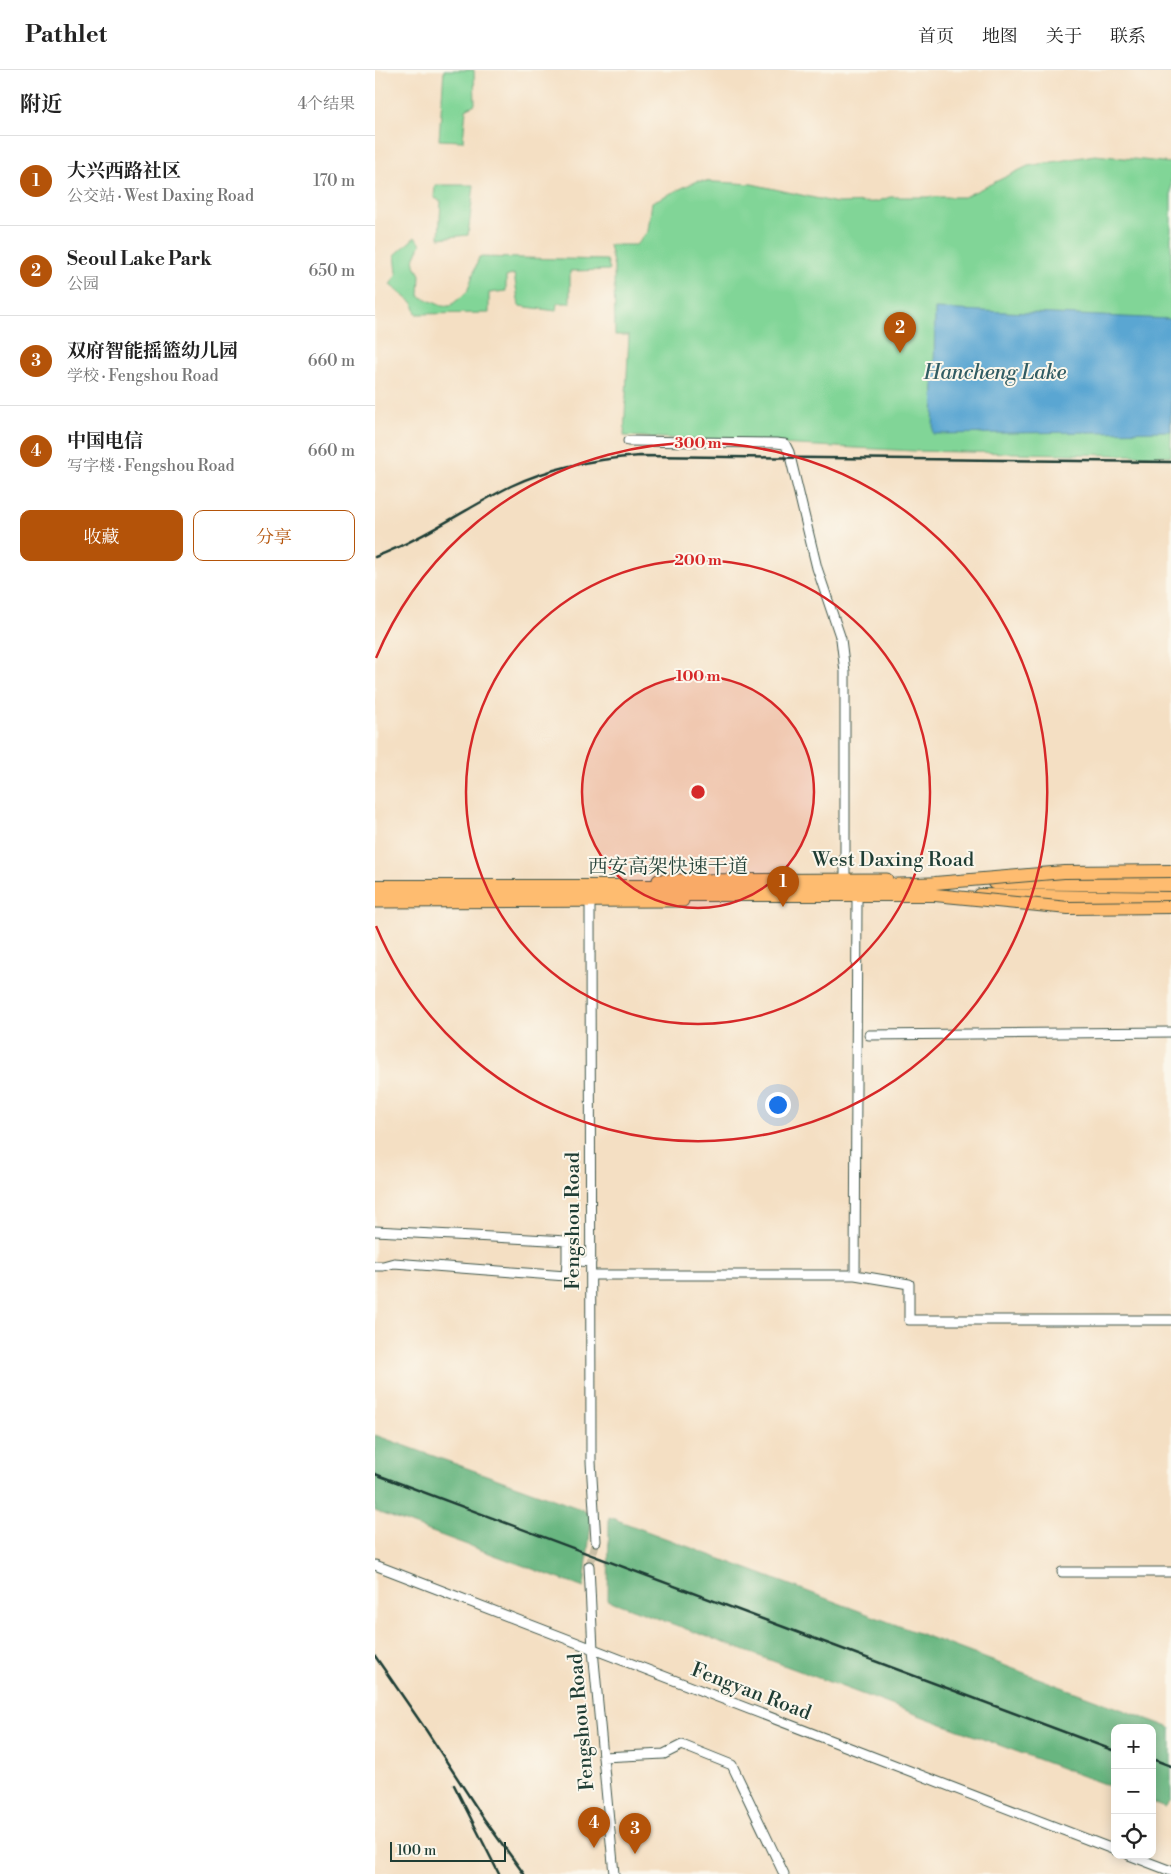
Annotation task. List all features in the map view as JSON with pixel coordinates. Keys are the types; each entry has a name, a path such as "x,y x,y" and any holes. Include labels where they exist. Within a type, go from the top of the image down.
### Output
{"highway":[{"path":"935,889 1064,872 1171,871"},
{"name":"西安高架快速干道","path":"375,895 935,889 1045,883 1171,885"},
{"name":"西安高架快速干道","path":"375,886 851,886 1171,899"},
{"path":"935,889 1068,908 1171,907"}],"main road":[{"name":"West Daxing Road","path":"375,881 1171,878"},
{"name":"West Daxing Road","path":"375,902 1171,899"}],"street":[{"path":"628,441 776,443 785,444 789,452 817,568 841,639 845,672 845,879"},
{"path":"855,1275 857,901"},
{"name":"Fengshou Road","path":"590,902 591,1462 596,1541"},
{"path":"869,1035 1171,1032"},
{"path":"375,1231 567,1241 566,1276 394,1263 375,1266"},
{"path":"567,1260 591,1262"},
{"path":"591,1275 855,1275 909,1284 909,1320 1171,1320"},
{"name":"Fengyan Road","path":"375,1565 1111,1848"},
{"name":"Fengshou Road","path":"589,1566 593,1650 614,1874"},
{"path":"1062,1572 1171,1572"},
{"path":"603,1757 664,1754 681,1745 732,1764 784,1874"},
{"path":"1139,1859 1171,1872"}],"green space":[{"path":"444,70 474,70 475,104 466,109 463,141 439,140"},
{"path":"1095,155 1171,163 1171,456 914,451 624,436 629,335 615,335 614,267 609,245 636,245 648,231 652,202 697,181 752,184 837,203 876,202 890,197 964,197 1028,166"},
{"path":"435,185 474,185 468,235 439,238 441,201 434,198"},
{"path":"415,237 421,244 413,261 420,275 419,296 442,306 450,306 467,292 479,257 607,260 610,270 570,271 570,303 557,303 556,311 519,306 514,274 506,277 506,291 489,293 489,313 416,314 413,303 390,285 397,273 395,255"},
{"path":"375,1435 592,1513 584,1588 375,1511"},
{"path":"609,1517 1171,1728 1171,1800 1165,1807 1156,1804 1156,1724 1111,1724 1111,1787 608,1600"}],"water":[{"name":"Hancheng Lake","path":"935,309 1171,319 1171,431 933,434"}],"tunnel":[{"path":"589,1566 596,1541"}],"railway":[{"path":"375,557 410,542 526,479 558,469 606,459 640,456 1171,462"},
{"path":"375,1474 1111,1750"},
{"path":"375,1656 484,1819 524,1874"},
{"path":"1156,1760 1171,1766"},
{"path":"454,1785 499,1874"}],"place":[{"name":"Seoul Lake Park","path":"900,353"},
{"name":"大兴西路社区","path":"783,907"},
{"name":"中国电信","path":"594,1848"},
{"name":"双府智能摇篮幼儿园","path":"635,1854"}]}
